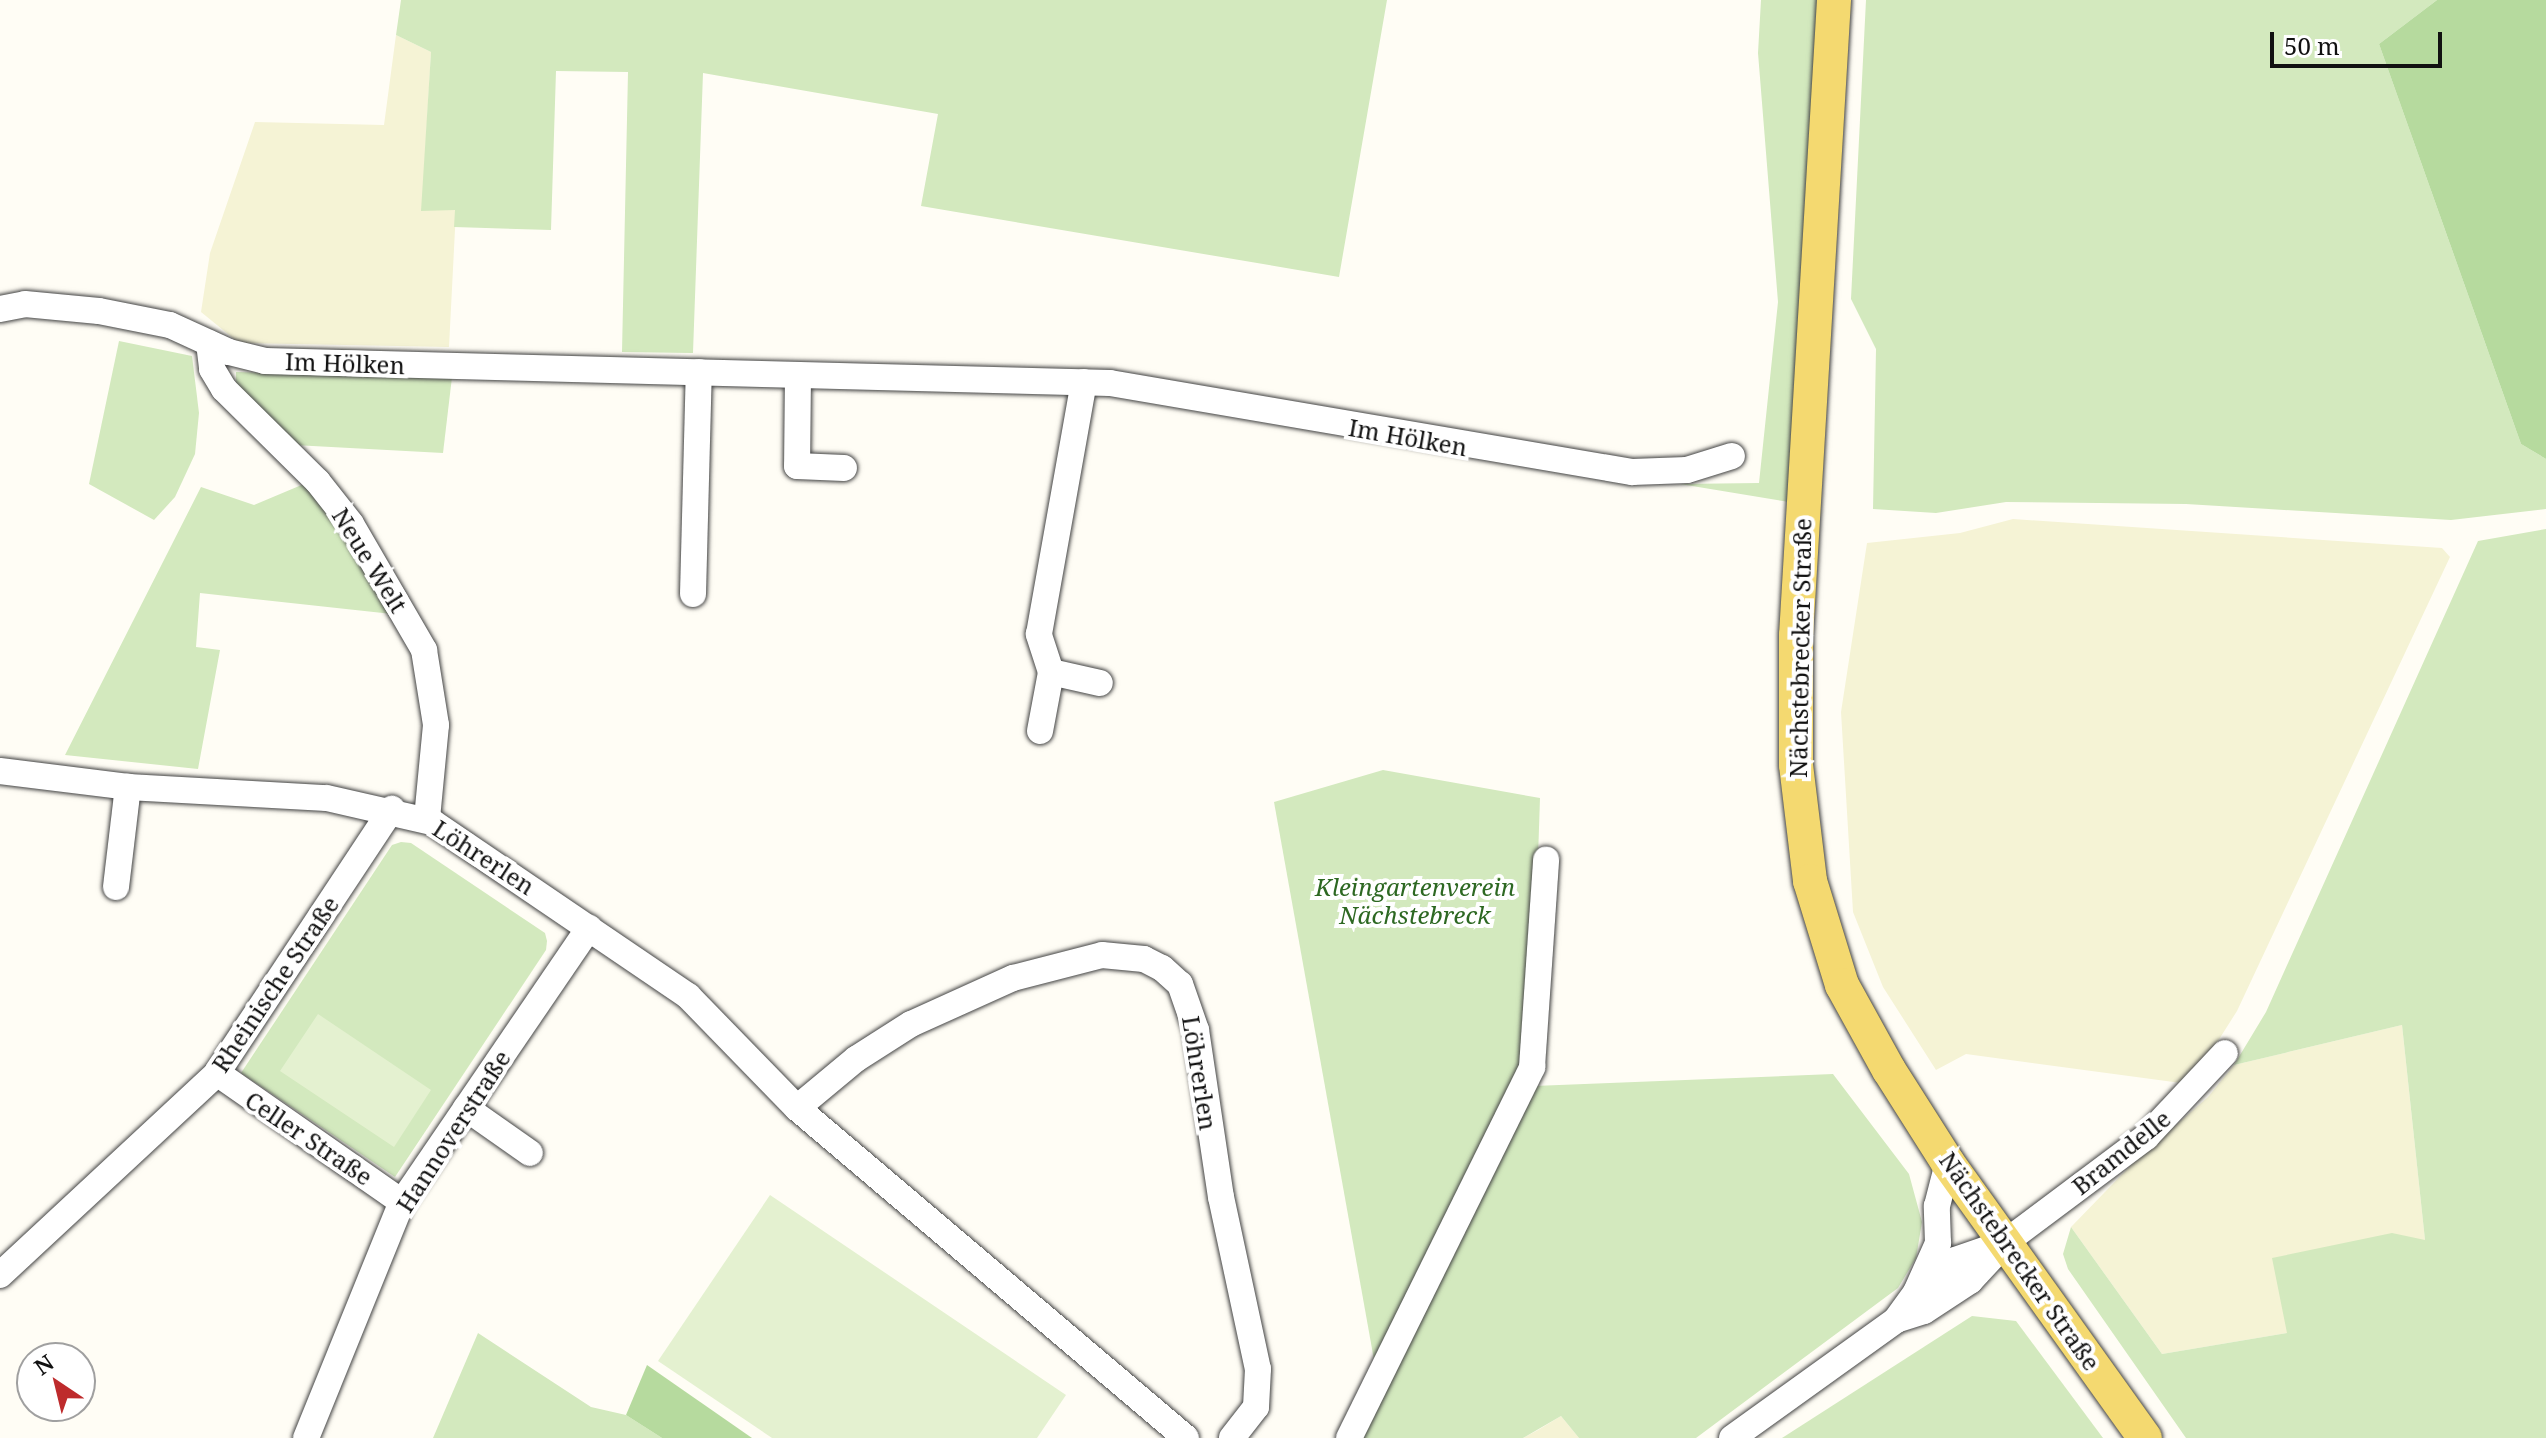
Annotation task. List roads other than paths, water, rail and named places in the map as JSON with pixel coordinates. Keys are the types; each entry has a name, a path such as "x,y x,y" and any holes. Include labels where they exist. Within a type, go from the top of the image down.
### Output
{"main road":[{"name":"Nächstebrecker Straße","path":"1834,0 1804,491 1794,731 1799,823 1810,881 1842,985 1948,1163 2007,1241 2145,1438"}],"street":[{"name":"Im Hölken","path":"0,309 25,304 99,311 170,325 209,343 265,361 1084,382 1632,472 1687,470 1732,456"},
{"name":"Neue Welt","path":"209,343 212,369 224,389 318,482 351,524 424,650 436,725 427,819"},
{"path":"693,594 699,372"},
{"path":"798,375 797,466 844,468"},
{"path":"1040,731 1051,672 1039,634 1084,382"},
{"path":"1051,672 1100,683"},
{"name":"Löhrerlen","path":"0,771 128,787 327,798 392,809 427,819 688,996 797,1108 1186,1438"},
{"path":"116,887 128,787"},
{"name":"Rheinische Straße","path":"0,1275 217,1073 392,809"},
{"path":"1349,1438 1532,1067 1546,859"},
{"name":"Hannoverstraße","path":"306,1438 402,1202 589,928"},
{"name":"Löhrerlen","path":"797,1108 856,1059 911,1024 1013,978 1102,955 1144,959 1162,968 1180,984 1196,1030 1221,1197 1258,1369 1256,1407 1232,1438"},
{"name":"Bramdelle","path":"1732,1438 1896,1320 1924,1311 1970,1281 2007,1241 2146,1137 2225,1053"},
{"name":"Celler Straße","path":"217,1073 402,1202"},
{"path":"466,1108 530,1153"},
{"name":"Bramdelle","path":"1896,1320 1916,1292 1938,1243 1937,1206 1948,1163"},
{"name":"Bramdelle","path":"1916,1292 1955,1260 2007,1241"}],"park label":[{"name":"Kleingartenverein Nächstebreck","path":"1415,901"}]}
